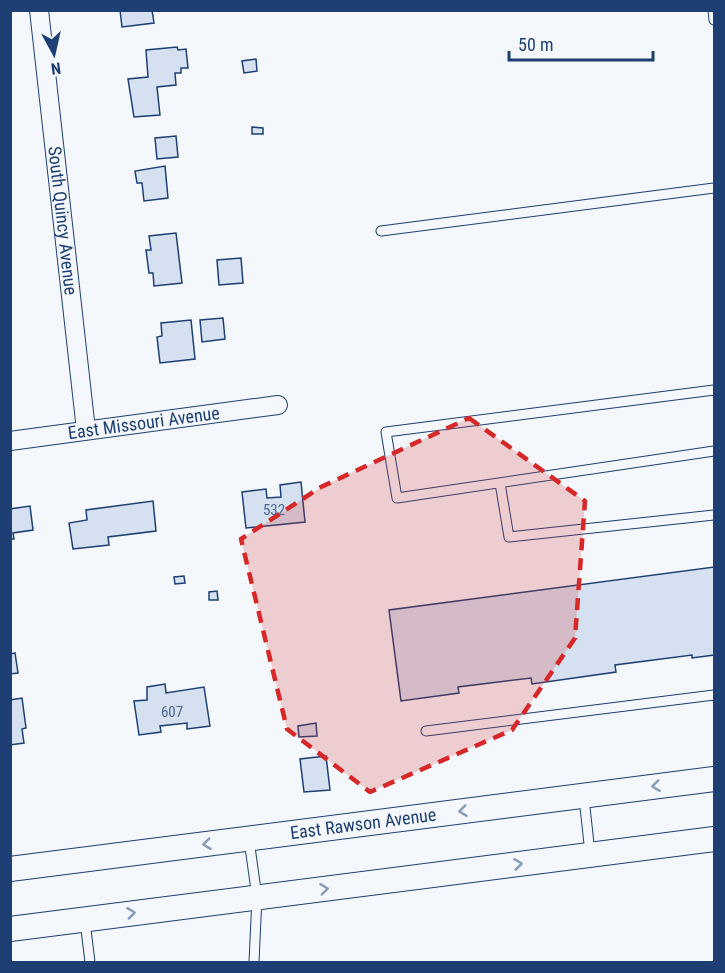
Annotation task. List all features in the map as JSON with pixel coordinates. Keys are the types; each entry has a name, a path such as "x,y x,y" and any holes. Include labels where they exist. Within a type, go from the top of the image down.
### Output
{"main road":[{"name":"East Rawson Avenue","path":"10,869 714,778"},
{"path":"10,929 714,839"}],"street":[{"name":"South Quincy Avenue","path":"39,10 86,430"},
{"name":"East Missouri Avenue","path":"10,441 278,405"}],"lane":[{"path":"713,10 714,20"},
{"path":"381,231 714,188"},
{"path":"714,390 386,432 397,498 714,452"},
{"path":"500,483 508,537 714,515"},
{"path":"426,731 714,694"},
{"path":"584,796 590,855"},
{"path":"249,839 257,897 254,963"},
{"path":"84,919 90,963"}],"highlighted area":[{"path":"469,418 585,501 575,638 512,730 370,792 287,729 241,539 321,487"}],"building":[{"path":"120,10 152,10 154,23 122,27"},
{"path":"177,47 178,50 186,49 188,68 181,68 181,73 175,73 176,85 157,87 160,115 134,117 128,79 148,77 146,50"},
{"path":"256,59 257,71 244,73 242,61"},
{"path":"252,127 263,128 263,134 252,134"},
{"path":"176,136 178,157 157,159 155,138"},
{"path":"165,166 168,198 144,201 142,183 137,183 135,171"},
{"path":"176,233 182,283 154,286 153,273 149,273 146,250 151,250 149,236"},
{"path":"241,258 243,283 219,285 217,260"},
{"path":"223,318 225,339 202,342 200,320"},
{"path":"191,320 195,359 160,363 157,337 162,336 161,323"},
{"path":"301,482 305,522 246,528 242,492 266,489 267,498 281,497 280,485"},
{"path":"153,501 156,531 108,537 109,545 73,549 69,523 87,520 86,510"},
{"path":"30,506 33,530 13,533 14,539 10,539 10,509"},
{"path":"714,567 714,655 692,658 692,655 615,665 616,672 532,684 531,678 458,687 459,693 401,701 389,610"},
{"path":"184,576 185,583 175,584 174,577"},
{"path":"217,591 218,600 209,600 209,592"},
{"path":"15,653 18,673 10,674 10,654"},
{"path":"165,684 166,693 204,687 210,726 187,729 187,723 160,726 161,732 139,735 134,701 147,700 147,687"},
{"path":"22,698 26,728 22,729 24,743 10,745 10,700"},
{"path":"316,723 317,736 299,737 298,726"},
{"path":"326,756 330,790 304,792 300,759"}]}
